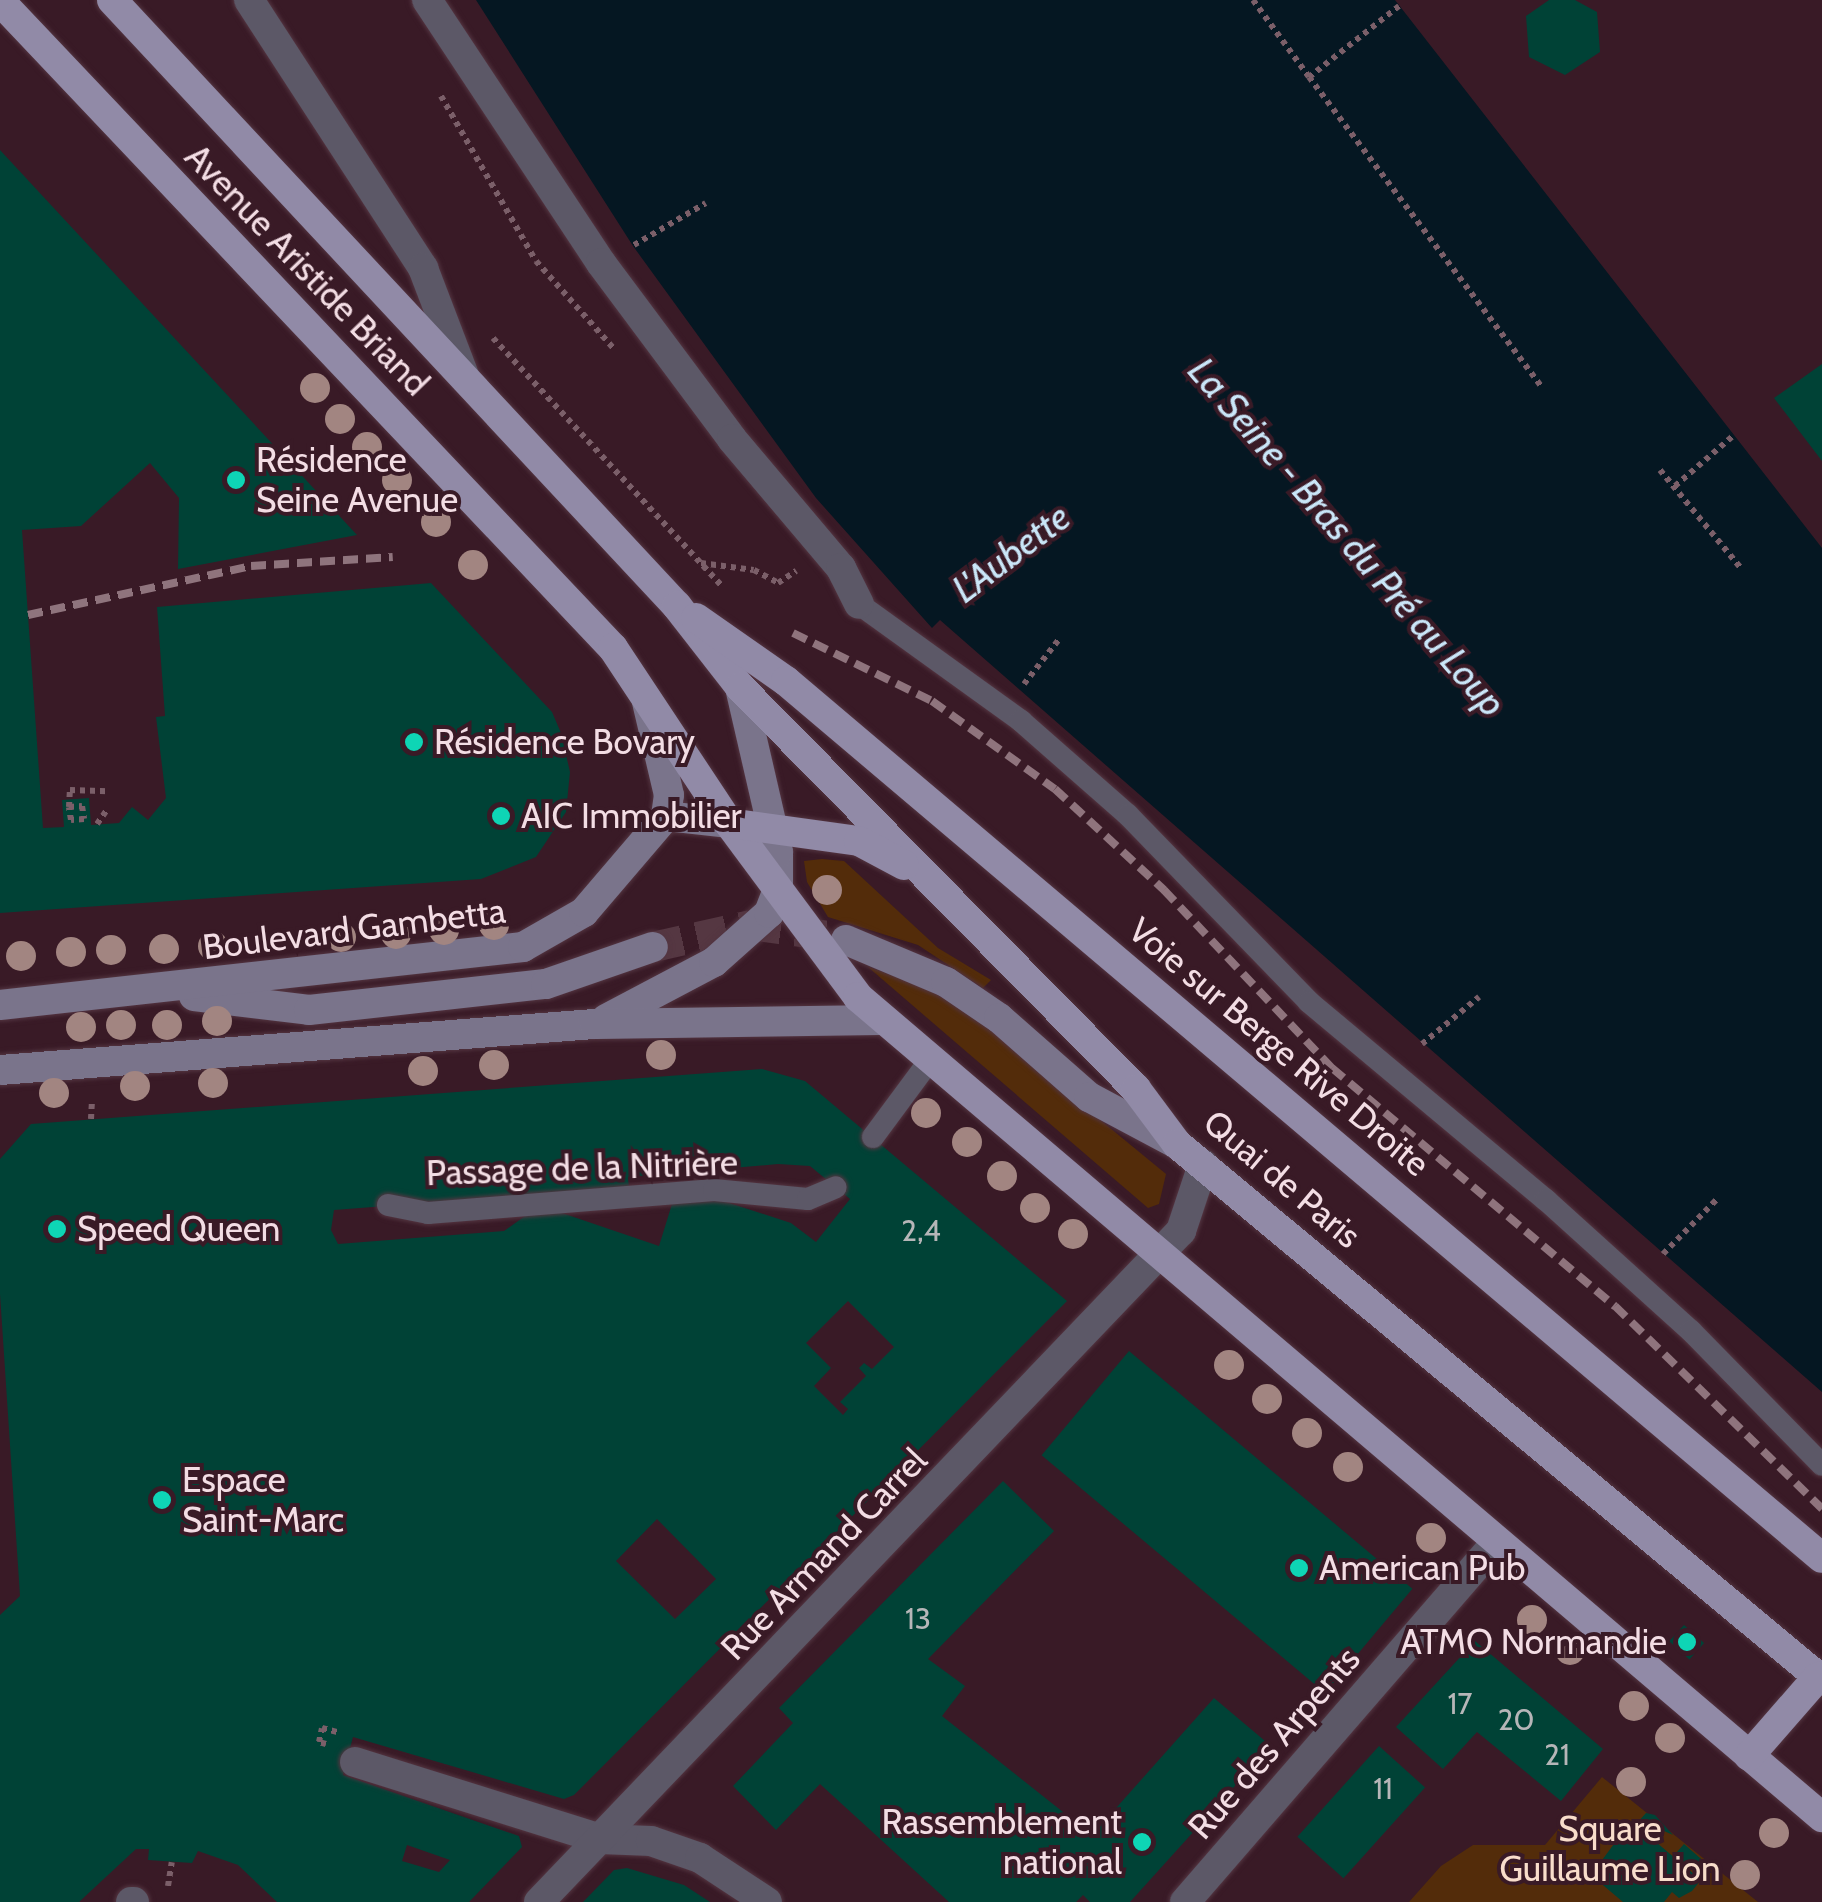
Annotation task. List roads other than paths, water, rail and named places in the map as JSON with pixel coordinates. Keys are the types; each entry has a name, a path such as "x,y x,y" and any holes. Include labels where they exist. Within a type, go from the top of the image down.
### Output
{"main road":[{"name":"Avenue Aristide Briand","path":"112,0 677,606 740,687"},
{"name":"Avenue Aristide Briand","path":"0,2 548,577 645,690 729,823 882,1020"},
{"name":"Voie sur Berge Rive Droite","path":"677,606 786,680 1822,1558"},
{"name":"Quai de Paris","path":"740,687 1136,1089 1177,1144 1820,1678"},
{"path":"729,823 859,841 924,875"},
{"path":"882,1020 1822,1817"},
{"path":"1750,1756 1820,1678"}],"street":[{"path":"249,0 423,268 465,378"},
{"path":"427,0 601,263 732,439 840,568 858,604"},
{"path":"594,1024 732,950 770,913 778,890 773,830 740,687"},
{"path":"645,690 669,795 666,816 729,823"},
{"name":"Boulevard Gambetta","path":"0,1005 164,991 523,947 584,912 666,816"},
{"path":"846,940 946,982 999,1018 1089,1097 1177,1144"},
{"path":"164,991 309,1010 546,984 653,948"},
{"path":"0,1070 594,1024 882,1020"},
{"name":"Rue Armand Carrel","path":"538,1902 1181,1230 1203,1165"},
{"name":"Rue des Arpents","path":"1185,1902 1497,1542"},
{"path":"355,1762 600,1839 651,1841 700,1858 767,1902"}],"lane":[{"path":"858,604 1020,721 1128,816 1309,1002 1575,1226 1822,1466"},
{"path":"872,1137 930,1060"},
{"name":"Passage de la Nitrière","path":"388,1205 428,1213 714,1190 808,1200 836,1187"}],"water":[{"path":"476,0 1395,0 1822,548 1822,1392 940,620 932,628 816,498 633,246"}],"tunnel":[{"path":"653,947 751,925 829,936"}],"railway":[{"path":"28,615 251,566 393,557"},
{"path":"793,633 932,701 1055,789 1164,890 1332,1068 1615,1306 1822,1509"}],"place":[{"name":"Résidence Seine Avenue","path":"236,480"},
{"name":"Résidence Bovary","path":"414,742"},
{"name":"AIC Immobilier","path":"501,816"},
{"name":"Speed Queen","path":"57,1229"},
{"name":"Espace Saint-Marc","path":"162,1500"},
{"name":"American Pub","path":"1299,1568"},
{"name":"ATMO Normandie","path":"1687,1642"},
{"name":"Rassemblement national","path":"1142,1842"}],"water label":[{"name":"La Seine - Bras du Pré au Loup","path":"1347,537"},
{"name":"L'Aubette","path":"1011,553"}],"park label":[{"name":"Square Guillaume Lion","path":"1610,1849"}]}
